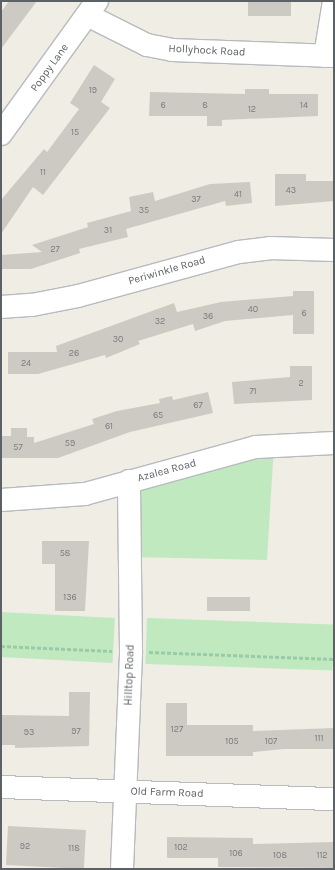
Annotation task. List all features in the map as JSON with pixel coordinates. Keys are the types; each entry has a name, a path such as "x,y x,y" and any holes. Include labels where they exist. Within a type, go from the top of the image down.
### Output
{"street":[{"path":"330,56 334,1"},
{"name":"Hollyhock Road","path":"92,8 148,45 172,50 330,56"},
{"name":"Poppy Lane","path":"1,134 92,8"},
{"name":"Periwinkle Road","path":"1,307 32,305 78,296 239,252 270,248 334,250"},
{"name":"Azalea Road","path":"1,500 60,498 256,447 334,443"},
{"name":"Hilltop Road","path":"122,869 131,651 129,481"},
{"name":"Old Farm Road","path":"1,787 334,799"}],"path":[{"path":"1,646 334,659"}],"green space":[{"path":"274,445 267,560 131,557 129,481"},
{"path":"1,612 115,618 112,663 1,657"},
{"path":"147,618 334,625 332,670 145,664"}],"building":[{"path":"9,1 37,1 1,49 1,12"},
{"path":"248,1 291,1 291,16 248,16"},
{"path":"94,65 115,79 101,102 110,108 43,195 33,187 1,234 1,200 44,149 47,152 79,109 70,103"},
{"path":"245,89 269,89 269,94 318,94 318,116 222,120 222,126 207,126 207,116 149,116 150,92 245,94"},
{"path":"275,174 306,174 306,181 334,181 334,201 275,206"},
{"path":"250,182 252,203 226,206 225,201 126,229 128,237 79,249 80,253 31,269 1,269 1,255 42,252 32,245 88,227 87,223 131,211 129,197 153,192 155,201 210,184"},
{"path":"293,291 314,291 314,334 293,334 293,315 225,321 195,331 193,324 138,341 140,344 106,358 105,355 38,374 8,374 8,352 57,352 56,346 174,303 177,312 221,302 293,296"},
{"path":"290,366 312,366 312,400 234,404 232,382 290,377"},
{"path":"208,392 213,413 130,432 58,458 1,458 1,436 11,436 11,428 27,428 27,437 34,437 34,443 94,424 92,419 117,411 160,403 159,399 172,396 173,400"},
{"path":"42,541 89,541 85,611 55,611 55,564 42,564"},
{"path":"207,597 250,597 250,611 207,611"},
{"path":"69,692 90,692 89,746 15,748 15,745 1,745 1,715 69,716"},
{"path":"166,703 187,703 187,725 253,725 253,731 334,728 334,749 284,749 253,752 253,756 166,756"},
{"path":"8,826 86,830 84,869 6,865"},
{"path":"167,837 253,838 253,844 334,842 334,868 218,867 218,858 167,858"}]}
